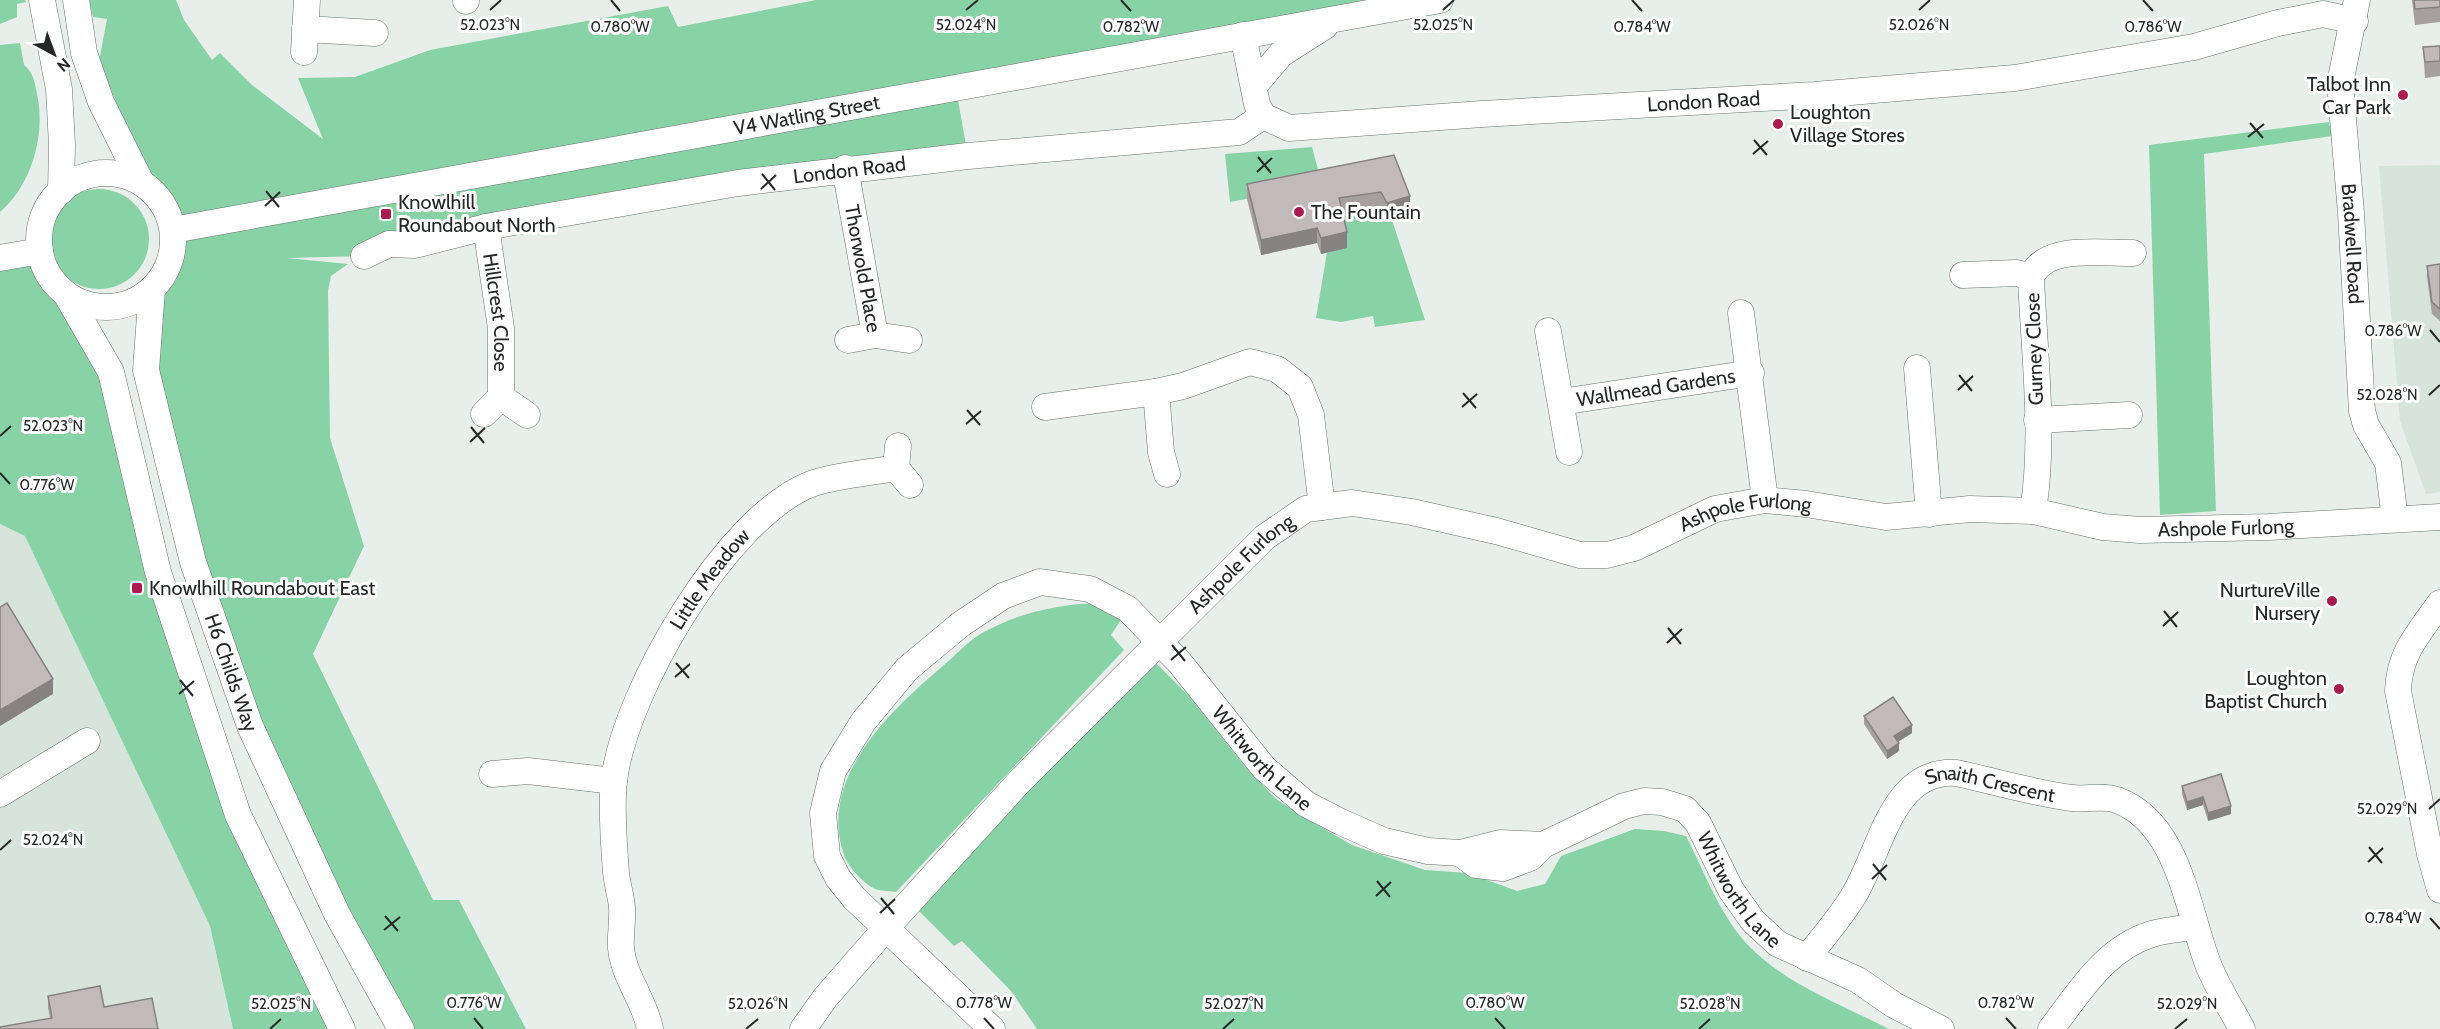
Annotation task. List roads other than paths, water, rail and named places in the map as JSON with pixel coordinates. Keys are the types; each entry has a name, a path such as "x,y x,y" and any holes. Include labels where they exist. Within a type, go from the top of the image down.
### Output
{"street":[{"path":"42,0 54,62 61,134 61,191"},
{"path":"76,0 84,53 101,102 141,182"},
{"path":"307,0 305,40 375,33"},
{"name":"V4 Watling Street","path":"173,230 1440,0"},
{"name":"London Road","path":"364,256 389,244 415,245 486,227 738,183 845,168 1239,132 1263,116 1289,128 1815,94 2015,78 2194,47 2278,23 2323,14 2356,11"},
{"name":"Bradwell Road","path":"2356,11 2340,82 2351,213 2362,411 2388,463 2395,519"},
{"path":"1254,86 1281,54 1335,19"},
{"path":"1243,35 1257,104 1263,116"},
{"name":"Thorwold Place","path":"845,168 875,335 909,340"},
{"path":"100,173 121,174 141,182 155,194 169,216 173,230 172,252 163,276 152,289 136,300 119,306 100,307 82,303 66,294 51,278 40,250 40,229 47,208 61,191 79,179 100,173"},
{"name":"Hillcrest Close","path":"486,227 501,328 493,406 527,415"},
{"path":"0,258 40,250"},
{"name":"Gurney Close","path":"2033,511 2037,489 2037,420 2031,277 2036,266 2056,256 2133,254"},
{"name":"Gurney Close","path":"1964,275 2017,273 2031,277"},
{"name":"H6 Childs Way","path":"152,289 146,370 194,562 250,726 337,914 401,1029"},
{"name":"H6 Childs Way","path":"66,294 111,372 158,572 238,815 342,1029"},
{"name":"Wallmead Gardens","path":"1741,313 1751,373 1765,500"},
{"path":"1548,331 1569,452"},
{"path":"848,340 875,335"},
{"path":"1045,407 1156,392 1250,362 1277,369 1300,387 1311,415 1322,507"},
{"path":"1917,368 1929,514"},
{"name":"Wallmead Gardens","path":"1561,402 1751,373"},
{"path":"1156,392 1161,452 1167,474"},
{"name":"Gurney Close","path":"2037,420 2129,415"},
{"name":"Little Meadow","path":"650,1029 627,976 621,948 622,906 616,872 614,781 632,712 664,643 700,590 740,540 784,499 812,484 901,466"},
{"name":"Ashpole Furlong","path":"803,1029 825,998 886,927 1019,782 1265,537 1306,509 1352,503 1412,512 1496,531 1580,555 1608,555 1634,548 1715,509 1765,500 1886,517 1970,509 2033,511 2103,526 2140,530 2269,527 2440,516"},
{"path":"992,1029 854,898 838,878 827,856 823,813 833,771 863,722 899,678 961,624 1004,596 1040,582 1090,589 1128,609 1159,642"},
{"path":"2440,603 2407,649 2398,670 2398,691 2435,852 2440,890"},
{"name":"Whitworth Lane","path":"1159,642 1180,663 1247,750 1284,788 1306,804 1384,841 1428,851 1460,853 1476,865 1503,868 1530,858 1543,845 1623,806 1644,801 1662,802 1684,809 1698,823 1731,890 1753,921 1778,944 1858,980 1894,1005 1941,1029"},
{"path":"0,794 87,741"},
{"path":"492,774 528,771 614,781"},
{"name":"Snaith Crescent","path":"1807,958 1854,895 1901,797 1921,779 1941,772 1956,773 2072,798 2114,798 2132,806 2147,818 2163,837 2175,861 2194,927 2210,969 2242,1029"},
{"path":"2050,1029 2101,966 2124,946 2152,934 2194,927"}],"place":[{"name":"Talbot Inn Car Park","path":"2403,95"},
{"name":"Loughton Village Stores","path":"1778,124"},
{"name":"The Fountain","path":"1299,212"},
{"name":"Knowlhill Roundabout North","path":"386,214"},
{"name":"Knowlhill Roundabout East","path":"137,588"},
{"name":"NurtureVille Nursery","path":"2332,601"},
{"name":"Loughton Baptist Church","path":"2339,689"}]}
